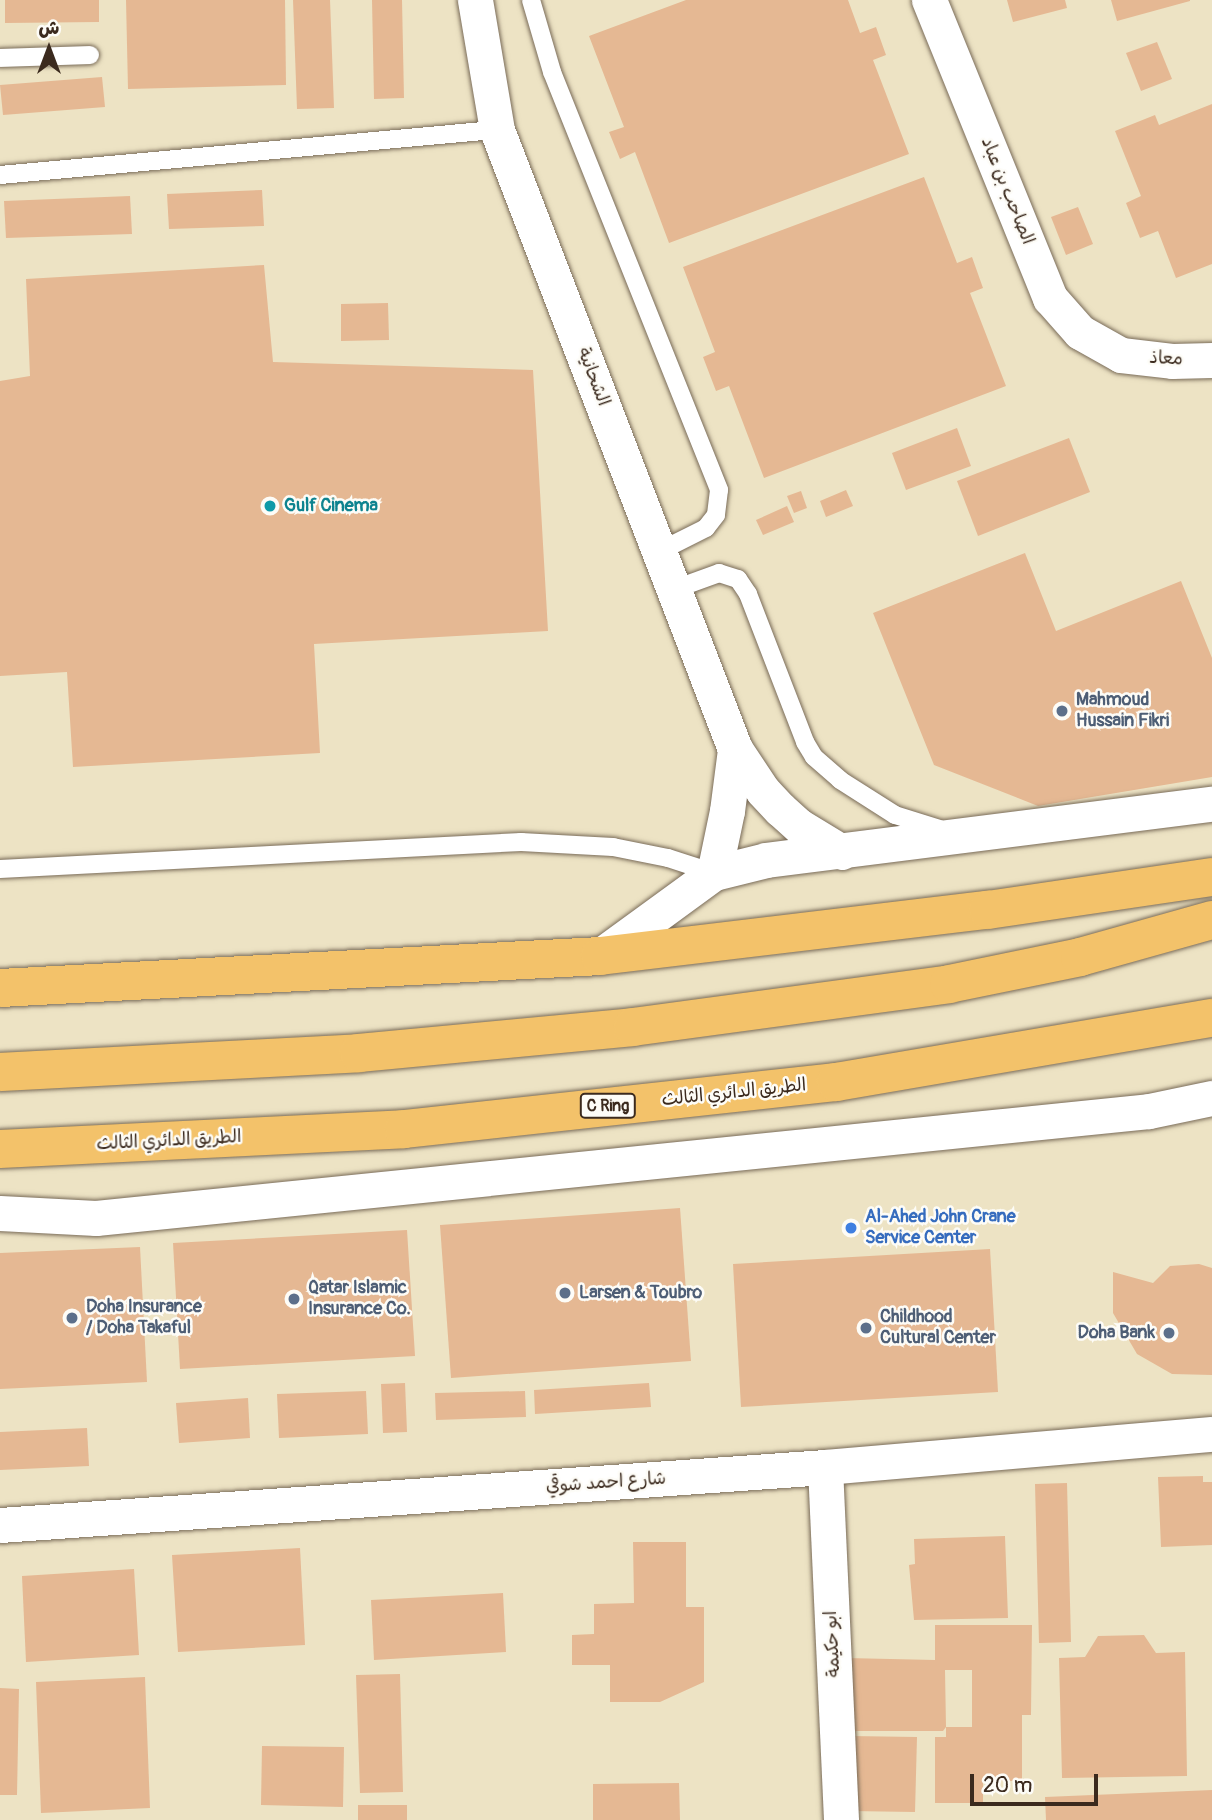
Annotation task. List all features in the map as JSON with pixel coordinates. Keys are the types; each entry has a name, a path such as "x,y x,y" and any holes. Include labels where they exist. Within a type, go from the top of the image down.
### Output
{"highway":[{"path":"0,988 600,956 988,910 1212,877"},
{"path":"0,1072 359,1053 633,1027 949,984 1080,957 1212,920"},
{"name":"الطريق الدائري الثالث","path":"0,1149 404,1129 836,1082 1212,1018"}],"street":[{"name":"الشحانية","path":"475,0 497,130 735,749 763,791 779,809 842,852"},
{"name":"الصاحب بن عباد","path":"929,0 1050,298 1080,332 1121,355"},
{"name":"معاذ","path":"1121,355 1172,361 1212,360"},
{"name":"الشحانية","path":"714,873 727,811 735,749"},
{"path":"600,956 714,873 766,860 1212,804"},
{"path":"0,1213 96,1218 1149,1111 1212,1098"},
{"name":"شارع احمد شوقي","path":"0,1525 825,1467 1212,1434"},
{"name":"ابو حكيمة","path":"825,1467 841,1820"}],"lane":[{"path":"531,0 552,72 719,490 716,515 706,528 660,551"},
{"path":"0,58 90,55"},
{"path":"0,175 497,130"},
{"path":"675,589 719,573 730,575 745,586 805,741 826,770 895,815 932,828 981,835"},
{"path":"0,869 521,842 613,847 668,858 714,873"}],"building":[{"path":"5,0 99,0 99,22 5,23"},
{"path":"126,0 285,0 286,85 128,89"},
{"path":"293,0 330,0 334,108 297,109"},
{"path":"372,0 402,0 404,98 374,99"},
{"path":"686,0 848,0 860,33 876,27 886,55 873,60 909,154 669,243 635,152 620,159 609,132 624,127 589,36"},
{"path":"1007,0 1065,0 1067,8 1013,22"},
{"path":"1111,0 1190,0 1190,1 1117,21"},
{"path":"1157,42 1172,79 1141,91 1126,53"},
{"path":"102,77 105,107 3,115 0,85"},
{"path":"1212,104 1212,264 1176,278 1158,231 1140,238 1126,203 1141,196 1115,131 1155,115 1159,125"},
{"path":"924,177 957,263 972,257 983,288 970,293 1006,386 764,478 729,386 716,391 703,357 715,352 683,267"},
{"path":"262,190 264,226 169,229 167,194"},
{"path":"130,196 132,234 6,238 4,201"},
{"path":"1078,207 1093,244 1066,255 1051,217"},
{"name":"Gulf Cinema","path":"264,265 273,362 533,370 548,631 314,644 320,753 73,767 67,672 0,676 0,381 30,376 26,279"},
{"path":"388,303 389,340 341,341 341,304"},
{"path":"957,428 971,466 906,490 892,453"},
{"path":"1069,438 1090,492 978,536 957,481"},
{"path":"846,490 853,506 826,517 820,501"},
{"path":"801,491 807,508 794,513 787,496"},
{"path":"787,506 794,522 763,535 756,520"},
{"name":"Mahmoud Hussain Fikri","path":"1025,553 1056,631 1181,581 1212,658 1212,777 1038,806 934,765 873,613"},
{"name":"Larsen & Toubro","path":"680,1208 691,1361 451,1378 440,1225"},
{"name":"Qatar Islamic Insurance Co.","path":"407,1230 415,1356 180,1369 173,1243"},
{"name":"Doha Insurance / Doha Takaful","path":"140,1247 147,1382 0,1389 0,1253"},
{"name":"Childhood Cultural Center","path":"990,1249 998,1392 741,1407 733,1264"},
{"name":"Doha Bank","path":"1199,1264 1212,1268 1212,1375 1172,1374 1137,1354 1113,1313 1113,1272 1153,1283 1170,1266"},
{"path":"405,1383 407,1432 383,1433 381,1384"},
{"path":"649,1383 651,1407 535,1414 534,1390"},
{"path":"366,1391 368,1434 279,1438 277,1394"},
{"path":"525,1391 526,1417 436,1420 435,1393"},
{"path":"248,1398 250,1438 179,1443 176,1403"},
{"path":"87,1428 89,1466 0,1470 0,1432"},
{"path":"1203,1476 1203,1482 1212,1482 1212,1545 1161,1547 1158,1477"},
{"path":"1067,1483 1071,1642 1039,1643 1035,1484"},
{"path":"1005,1536 1008,1618 914,1620 909,1565 915,1564 914,1539"},
{"path":"633,1542 686,1542 686,1607 704,1607 704,1682 660,1702 610,1702 610,1665 572,1665 572,1635 594,1634 594,1604 634,1603"},
{"path":"300,1548 305,1645 178,1652 172,1555"},
{"path":"134,1569 139,1655 26,1662 22,1576"},
{"path":"503,1593 506,1652 374,1660 371,1600"},
{"path":"935,1625 1032,1625 1031,1715 1022,1715 1022,1781 983,1781 983,1803 935,1803 935,1737 946,1737 946,1727 943,1731 845,1731 846,1658 935,1660","holes":["945,1670 972,1670 972,1727 946,1727"]},
{"path":"1144,1635 1156,1653 1185,1652 1187,1776 1062,1778 1059,1658 1085,1657 1098,1636"},
{"path":"400,1674 403,1792 360,1793 356,1675"},
{"path":"145,1677 150,1808 41,1813 36,1682"},
{"path":"0,1688 19,1689 17,1795 0,1795"},
{"path":"850,1736 917,1737 915,1812 849,1811"},
{"path":"262,1746 344,1747 343,1807 261,1805"},
{"path":"679,1783 680,1820 593,1820 593,1784"},
{"path":"1212,1790 1212,1820 1046,1820 1045,1797"},
{"path":"358,1805 407,1805 407,1820 358,1820"}],"place":[{"name":"Gulf Cinema","path":"270,506"},
{"name":"Mahmoud Hussain Fikri","path":"1062,711"},
{"name":"Al-Ahed John Crane Service Center","path":"851,1228"},
{"name":"Larsen & Toubro","path":"565,1293"},
{"name":"Qatar Islamic Insurance Co.","path":"294,1299"},
{"name":"Doha Insurance / Doha Takaful","path":"72,1318"},
{"name":"Childhood Cultural Center","path":"866,1328"},
{"name":"Doha Bank","path":"1169,1333"}]}
